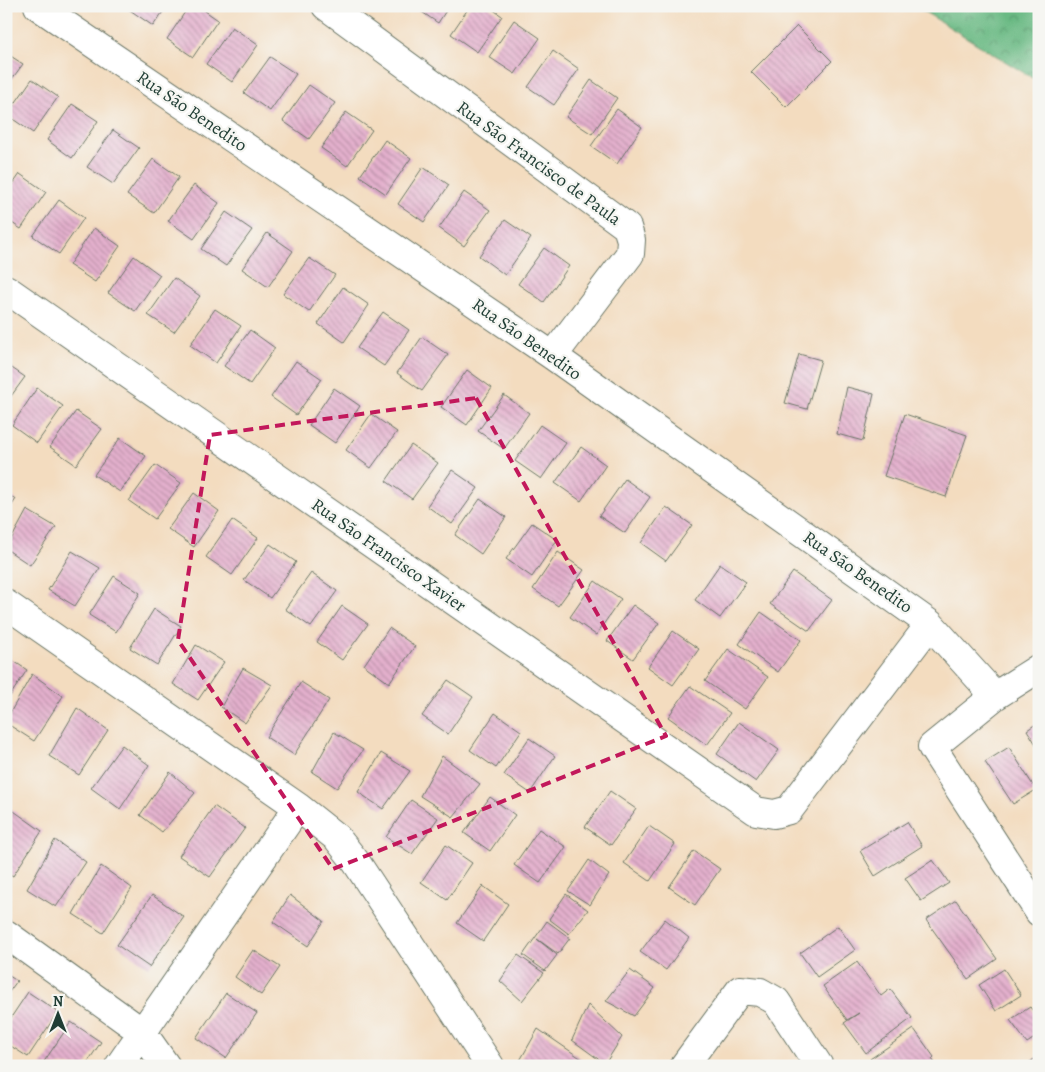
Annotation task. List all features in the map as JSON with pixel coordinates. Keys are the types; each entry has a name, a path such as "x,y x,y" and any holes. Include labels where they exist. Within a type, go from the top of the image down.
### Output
{"street":[{"name":"Rua São Benedito","path":"38,6 552,356 930,624 995,696"},
{"name":"Rua São Francisco de Paula","path":"326,6 627,227 631,240 630,254 552,356"},
{"name":"Rua São Francisco Xavier","path":"6,288 756,811 774,814 788,810 930,624"},
{"path":"6,604 298,807 337,838 356,862 490,1066"},
{"path":"1039,668 995,696 932,747 1039,912"},
{"path":"119,1066 298,807"},
{"path":"6,934 142,1032 166,1066"},
{"path":"684,1066 740,990 760,992 776,1001 819,1066"}],"highlighted area":[{"path":"476,398 666,736 333,869 178,640 210,435"}],"green space":[{"path":"915,6 1039,6 1039,82"}],"building":[{"path":"128,6 167,6 153,26 127,8"},
{"path":"189,6 198,6 218,20 193,57 167,39"},
{"path":"413,6 449,6 438,23"},
{"path":"470,6 488,6 502,16 477,52 451,34"},
{"path":"514,20 540,38 515,74 489,57"},
{"path":"797,26 832,61 786,107 751,72"},
{"path":"232,27 258,45 232,82 206,64"},
{"path":"553,51 579,69 554,105 528,87"},
{"path":"6,53 23,64 6,87"},
{"path":"270,57 296,74 270,111 244,93"},
{"path":"32,79 58,97 33,133 7,115"},
{"path":"591,80 617,98 592,134 566,117"},
{"path":"309,85 335,103 309,139 283,121"},
{"path":"72,104 98,121 72,158 47,140"},
{"path":"617,109 642,127 617,164 591,146"},
{"path":"346,112 372,130 347,166 321,148"},
{"path":"113,130 139,148 113,184 87,167"},
{"path":"385,140 411,158 386,194 360,176"},
{"path":"153,159 179,177 154,213 127,195"},
{"path":"423,167 449,185 424,222 398,204"},
{"path":"20,174 46,192 21,229 6,219 6,194"},
{"path":"194,185 219,203 194,239 168,221"},
{"path":"464,192 490,210 464,246 439,228"},
{"path":"59,200 84,218 59,254 33,236"},
{"path":"226,212 252,230 226,266 201,249"},
{"path":"505,220 531,238 505,275 479,256"},
{"path":"94,228 120,246 95,282 69,265"},
{"path":"267,233 293,251 268,287 242,269"},
{"path":"544,248 569,266 544,302 518,284"},
{"path":"134,256 160,275 135,311 108,293"},
{"path":"309,258 335,275 309,312 283,294"},
{"path":"174,278 200,296 174,332 148,315"},
{"path":"343,287 369,305 344,342 318,324"},
{"path":"215,309 241,326 216,363 190,345"},
{"path":"383,312 409,330 384,366 357,348"},
{"path":"250,330 275,348 250,384 224,366"},
{"path":"422,337 448,355 422,391 397,373"},
{"path":"799,354 821,360 807,409 785,403"},
{"path":"296,361 322,379 296,415 271,397"},
{"path":"6,364 25,377 6,403"},
{"path":"467,370 492,388 467,425 441,407"},
{"path":"847,387 874,394 863,441 837,434"},
{"path":"37,388 63,406 37,443 12,425"},
{"path":"334,388 360,406 335,443 309,425"},
{"path":"504,395 529,413 504,449 478,431"},
{"path":"76,411 102,429 76,465 50,447"},
{"path":"371,414 397,432 371,468 346,450"},
{"path":"905,414 967,435 946,497 884,476"},
{"path":"540,425 566,443 541,479 515,461"},
{"path":"120,438 146,456 120,492 94,475"},
{"path":"411,445 438,463 412,499 386,481"},
{"path":"581,447 606,465 581,501 555,483"},
{"path":"155,465 181,483 155,519 129,501"},
{"path":"452,470 478,488 452,524 427,506"},
{"path":"625,479 650,497 625,533 599,516"},
{"path":"194,493 219,511 194,547 168,529"},
{"path":"6,494 16,499 6,514"},
{"path":"480,499 506,517 481,554 455,535"},
{"path":"666,507 692,525 666,561 641,543"},
{"path":"27,510 56,527 30,565 6,549"},
{"path":"232,520 258,538 232,575 206,557"},
{"path":"532,523 557,540 532,577 506,559"},
{"path":"270,544 296,562 270,598 244,580"},
{"path":"72,551 100,568 75,606 48,590"},
{"path":"558,552 584,570 558,606 533,589"},
{"path":"720,564 746,582 720,618 695,600"},
{"path":"793,572 832,600 809,631 770,604"},
{"path":"311,573 337,591 311,627 285,609"},
{"path":"114,576 140,593 116,632 89,615"},
{"path":"595,581 621,599 596,635 570,617"},
{"path":"633,605 659,623 633,659 607,641"},
{"path":"342,606 368,624 342,660 317,642"},
{"path":"154,609 181,626 157,665 130,648"},
{"path":"761,612 801,640 778,672 739,644"},
{"path":"389,628 415,646 389,683 364,665"},
{"path":"673,631 699,649 673,685 648,667"},
{"path":"196,645 224,662 198,700 173,684"},
{"path":"728,649 768,677 745,709 705,681"},
{"path":"6,656 27,670 6,702"},
{"path":"243,668 272,685 245,723 221,707"},
{"path":"32,674 63,696 34,741 6,723"},
{"path":"448,680 473,697 448,734 422,716"},
{"path":"301,682 329,700 294,755 266,737"},
{"path":"690,686 730,713 707,745 668,717"},
{"path":"77,708 108,730 79,775 49,756"},
{"path":"495,713 521,731 496,768 470,750"},
{"path":"739,722 779,750 756,782 717,754"},
{"path":"1039,722 1039,749 1027,730"},
{"path":"334,732 363,750 337,788 312,772"},
{"path":"529,738 555,756 530,793 504,775"},
{"path":"122,745 149,765 120,809 91,788"},
{"path":"1009,747 1036,790 1013,804 985,762"},
{"path":"381,753 410,771 383,809 358,792"},
{"path":"442,756 480,784 453,817 420,796"},
{"path":"170,772 195,793 162,832 140,815"},
{"path":"610,791 636,809 611,845 585,827"},
{"path":"490,797 515,815 490,851 464,833"},
{"path":"411,800 438,818 412,854 386,837"},
{"path":"214,806 245,828 210,877 179,856"},
{"path":"11,809 42,831 13,876 6,872 6,816"},
{"path":"907,822 922,846 875,876 860,851"},
{"path":"649,826 675,844 650,881 624,863"},
{"path":"539,829 566,847 540,883 514,865"},
{"path":"55,840 86,862 56,907 27,889"},
{"path":"446,845 472,863 447,900 421,882"},
{"path":"694,851 720,869 695,905 669,887"},
{"path":"589,860 609,875 590,905 568,891"},
{"path":"933,860 949,883 921,901 905,878"},
{"path":"101,866 132,888 103,933 73,914"},
{"path":"483,886 508,904 483,941 457,923"},
{"path":"566,894 588,910 569,934 549,919"},
{"path":"152,895 184,917 149,967 117,945"},
{"path":"290,895 324,921 308,946 273,922"},
{"path":"956,900 997,959 968,979 926,920"},
{"path":"665,919 689,938 666,970 640,952"},
{"path":"547,921 570,938 558,954 537,939 557,955 545,971 523,955"},
{"path":"838,926 855,950 817,977 800,953"},
{"path":"253,950 280,967 261,995 235,977"},
{"path":"518,955 544,973 522,1001 500,981"},
{"path":"857,962 881,996 890,989 912,1018 866,1053 844,1023 859,1013 847,1020 823,986"},
{"path":"1004,969 1021,995 996,1011 979,985"},
{"path":"630,970 655,988 634,1016 606,1001"},
{"path":"6,974 17,981 6,996"},
{"path":"28,992 58,1012 28,1057 6,1043 6,1025"},
{"path":"226,993 257,1013 226,1058 196,1038"},
{"path":"588,1005 622,1037 605,1064 572,1040"},
{"path":"1030,1007 1039,1019 1039,1035 1027,1043 1010,1020"},
{"path":"71,1022 101,1042 85,1066 41,1066"},
{"path":"538,1029 592,1066 522,1066 518,1064"},
{"path":"914,1029 934,1057 932,1059 937,1066 875,1066 870,1059"},
{"path":"1039,1056 1039,1066 1024,1066"}]}
